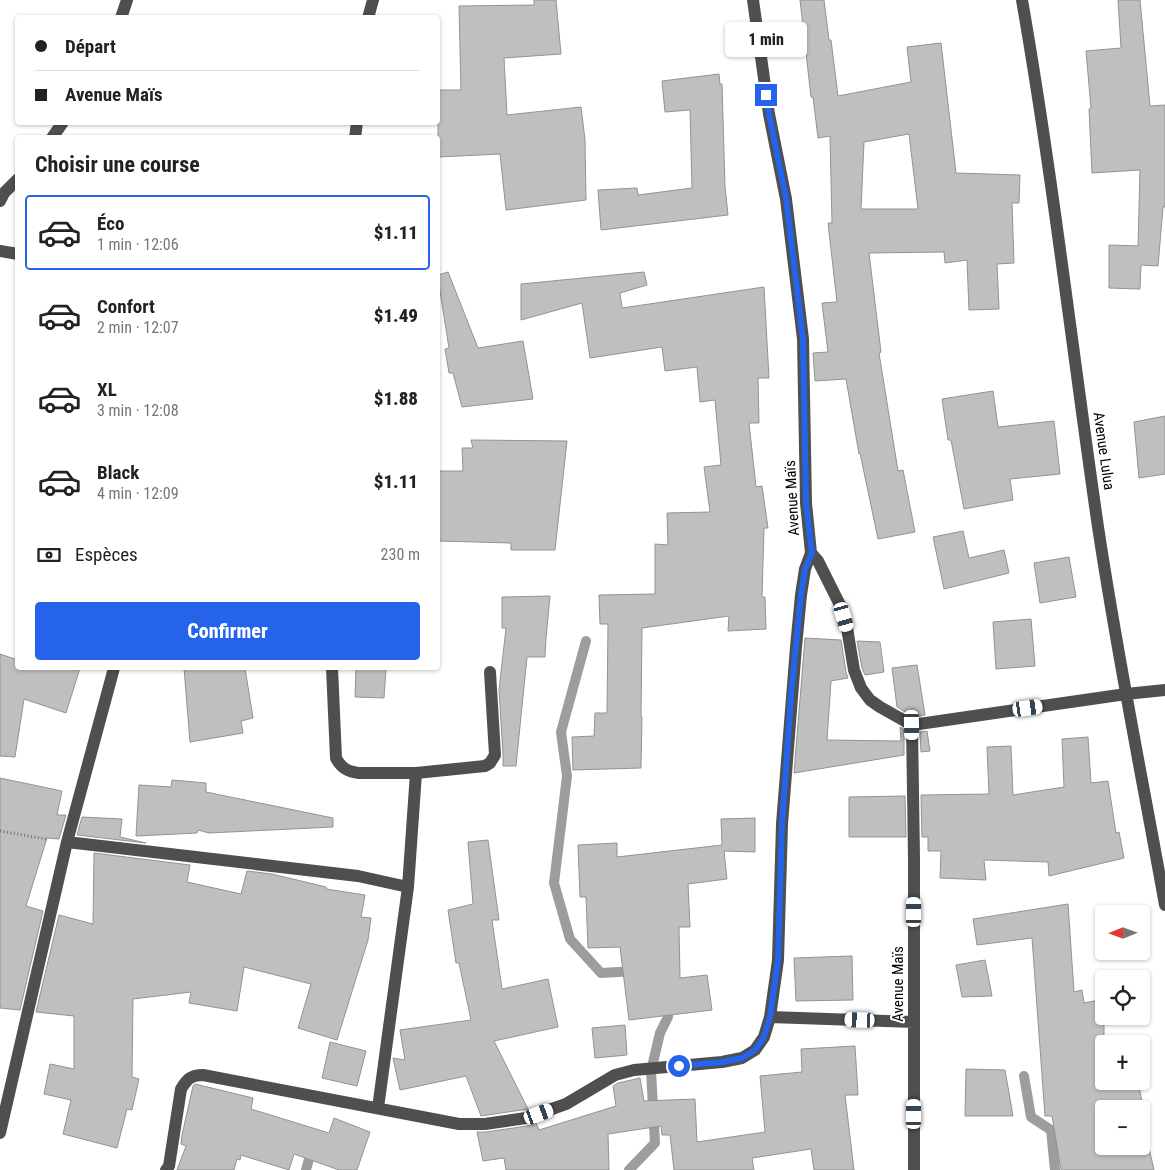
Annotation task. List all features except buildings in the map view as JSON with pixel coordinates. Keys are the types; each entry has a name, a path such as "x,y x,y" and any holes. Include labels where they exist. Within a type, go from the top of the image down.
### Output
{"street":[{"path":"122,15 127,0"},
{"path":"369,15 373,0"},
{"name":"Avenue Maïs","path":"753,0 769,114 786,198 802,329 806,503 812,553 840,605 847,628 854,670 861,688 870,700 912,725 914,1170"},
{"name":"Avenue Lulua","path":"1022,0 1037,86 1098,522 1126,694 1165,905"},
{"path":"1,195 15,182"},
{"path":"0,251 15,254"},
{"path":"166,1170 181,1089 195,1075 203,1074 459,1124 486,1124 526,1118 566,1104 615,1074 634,1070 722,1062 742,1058 755,1050 764,1037 770,1017 778,960 782,824 796,647 805,569 812,553"},
{"path":"0,1133 67,842 113,670"},
{"path":"332,670 336,758 340,765 351,772 416,773 485,766 490,763 495,755 490,672"},
{"path":"912,725 1165,690"},
{"path":"378,1108 408,886 416,773"},
{"path":"67,842 358,876 408,886"},
{"path":"770,1017 914,1022"}],"path":[{"path":"0,830 67,842"}],"waterway":[{"path":"586,641 561,732 567,776 554,883 570,939 601,973 635,971"},
{"path":"629,1170 655,1143 651,1071 660,1033 668,1017 667,1002"},
{"path":"1024,1076 1031,1117 1051,1130 1055,1170"},
{"path":"306,1170 312,1148"}],"route":[{"path":"679,1066 742,1058 755,1050 764,1037 770,1017 778,960 782,824 791,696 801,595 805,569 812,553 806,503 803,339 786,198 766,95"}]}
